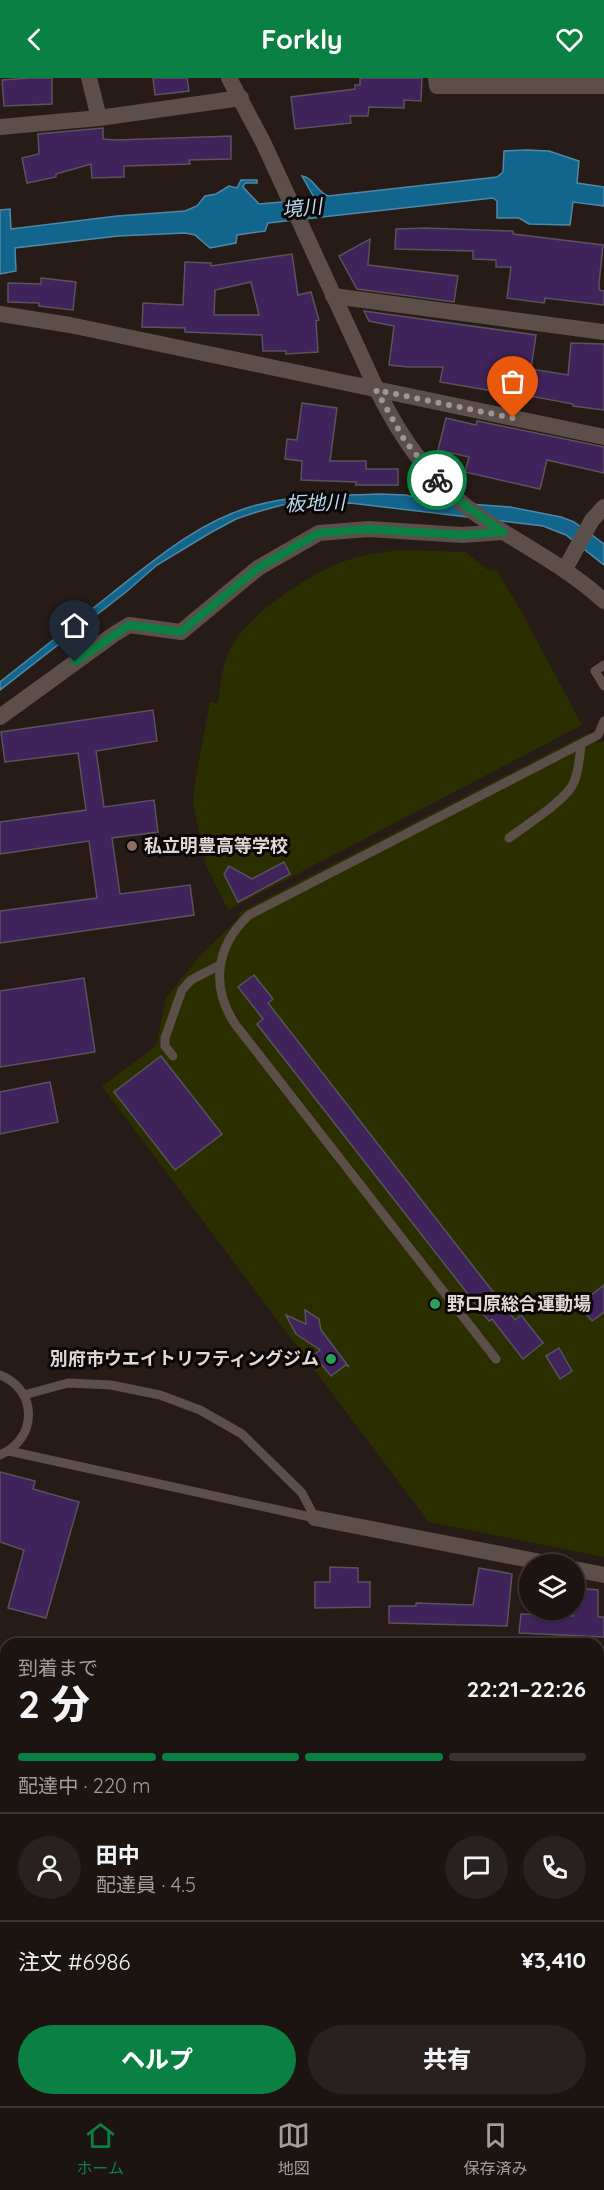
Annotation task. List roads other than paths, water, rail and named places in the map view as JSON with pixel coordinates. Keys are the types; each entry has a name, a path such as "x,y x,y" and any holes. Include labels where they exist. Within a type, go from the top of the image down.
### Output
{"street":[{"path":"89,78 99,118"},
{"path":"229,78 275,169 376,390 401,435 430,473 467,507 503,532 568,563 604,601"},
{"path":"436,78 437,86 604,86"},
{"path":"0,127 99,118 241,98"},
{"path":"333,296 604,332"},
{"path":"0,314 70,325 604,437"},
{"path":"568,563 592,520 604,507"},
{"path":"0,717 129,625 181,632 258,568 319,533 369,529 462,535 503,532"},
{"path":"315,1518 519,1558"},
{"path":"585,1571 604,1575"}],"lane":[{"path":"604,665 596,671 604,686"},
{"path":"496,1359 235,1024 223,1002 220,990 220,965 227,943 249,915 598,735 604,721"},
{"path":"509,838 566,794 577,774 581,744"},
{"path":"173,1056 165,1046 165,1038 182,990 190,980 220,965"},
{"path":"0,1375 15,1383 24,1395 29,1419 19,1443 5,1453"},
{"path":"24,1395 68,1383 111,1385 160,1395 200,1410 242,1434 302,1493 315,1518"},
{"path":"5,1453 315,1518"}],"water":[{"name":"境川","path":"504,151 549,151 579,161 577,183 604,187 604,206 573,202 570,225 529,224 519,218 497,218 497,201 493,198 268,223 265,231 237,235 236,243 210,248 195,235 185,233 118,236 15,248 16,271 0,274 0,210 10,209 11,229 117,216 185,211 197,206 205,196 216,194 229,186 237,188 241,180 257,180 257,183 245,183 243,187 259,204 315,199 302,176 310,179 328,196 497,177 503,172"},
{"name":"板地川","path":"406,495 428,501 510,507 561,517 574,522 604,544 604,565 566,535 543,526 350,503 282,505 236,519 157,565 126,592 0,690 0,682 145,567 198,530 217,520 237,511 272,501 318,496"}],"place":[{"name":"私立明豊高等学校","path":"132,846"},
{"name":"野口原総合運動場","path":"435,1304"},
{"name":"別府市ウエイトリフティングジム","path":"331,1359"}]}
